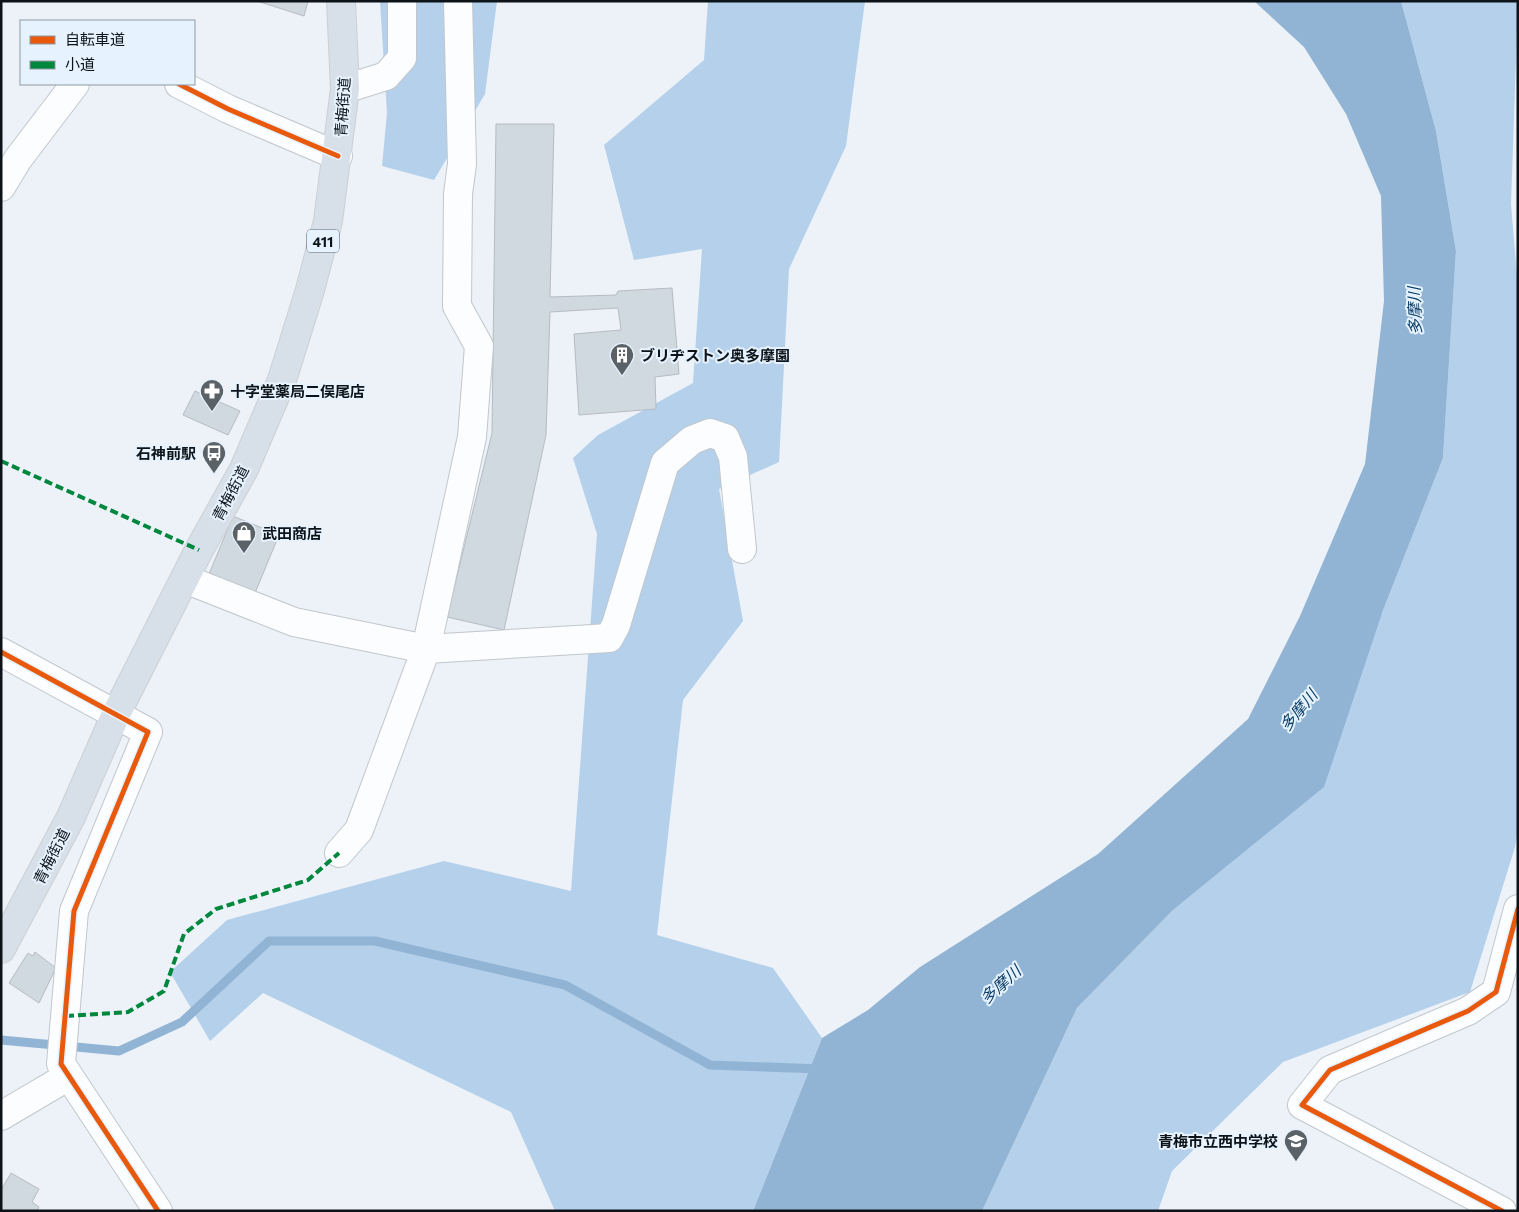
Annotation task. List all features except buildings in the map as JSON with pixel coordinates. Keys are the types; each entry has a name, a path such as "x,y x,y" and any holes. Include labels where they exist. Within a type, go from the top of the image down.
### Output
{"highway":[{"name":"青梅街道","path":"1,949 71,817 116,714 244,469 282,380 310,290 328,221 338,156 345,89 341,1"}],"street":[{"path":"345,89 386,76 402,58 402,1"},
{"path":"339,853 359,830 426,649 472,437 479,346 457,306 458,194 462,164 458,1"},
{"path":"1,187 18,159 74,85"},
{"path":"181,85 228,109 338,156"},
{"path":"185,579 294,622 426,649 609,638 616,625 665,463 692,440 710,433 725,438 733,457 742,549"},
{"path":"1,652 148,732 74,910 64,1070 158,1211"},
{"path":"1502,1211 1302,1105 1330,1070 1468,1011 1496,992 1515,937 1518,909"},
{"path":"1,1116 64,1070"}],"shaded area":[{"path":"380,1 497,1 485,94 434,180 382,166 387,113"},
{"path":"708,1 865,1 846,146 789,269 779,462 719,489 743,621 683,700 657,935 773,968 822,1038 753,1211 555,1211 511,1112 263,993 210,1041 170,972 227,920 444,861 571,891 597,534 573,458 598,435 693,383 702,249 634,260 604,145 704,60"},
{"path":"1401,1 1518,1 1511,204 1518,288 1518,831 1515,847 1470,992 1283,1062 1172,1171 1158,1211 982,1211 1077,1008 1174,909 1382,613 1443,458 1456,251 1436,131"}],"water":[{"name":"多摩川","path":"1254,1 1401,1 1436,131 1456,251 1443,458 1382,613 1324,787 1174,909 1077,1008 982,1211 753,1211 822,1038 868,1010 920,967 1098,854 1248,719 1300,616 1365,464 1384,301 1381,196 1346,114 1304,47"}],"waterway":[{"path":"1,1040 119,1051 182,1022 269,941 375,941 565,985 710,1065 821,1069"}],"marked path":[{"path":"1,461 199,550"},
{"path":"66,1016 128,1012 164,991 184,934 216,909 308,880 339,853"}],"cycle path":[{"path":"181,85 228,109 338,156"},
{"path":"1,652 148,732 74,911 61,1064 158,1211"},
{"path":"1502,1211 1302,1105 1330,1070 1468,1011 1496,992 1518,909"}],"place":[{"name":"ブリヂストン奥多摩園","path":"622,376"},
{"name":"十字堂薬局二俣尾店","path":"212,412"},
{"name":"石神前駅","path":"214,474"},
{"name":"武田商店","path":"244,554"},
{"name":"青梅市立西中学校","path":"1296,1162"}]}
